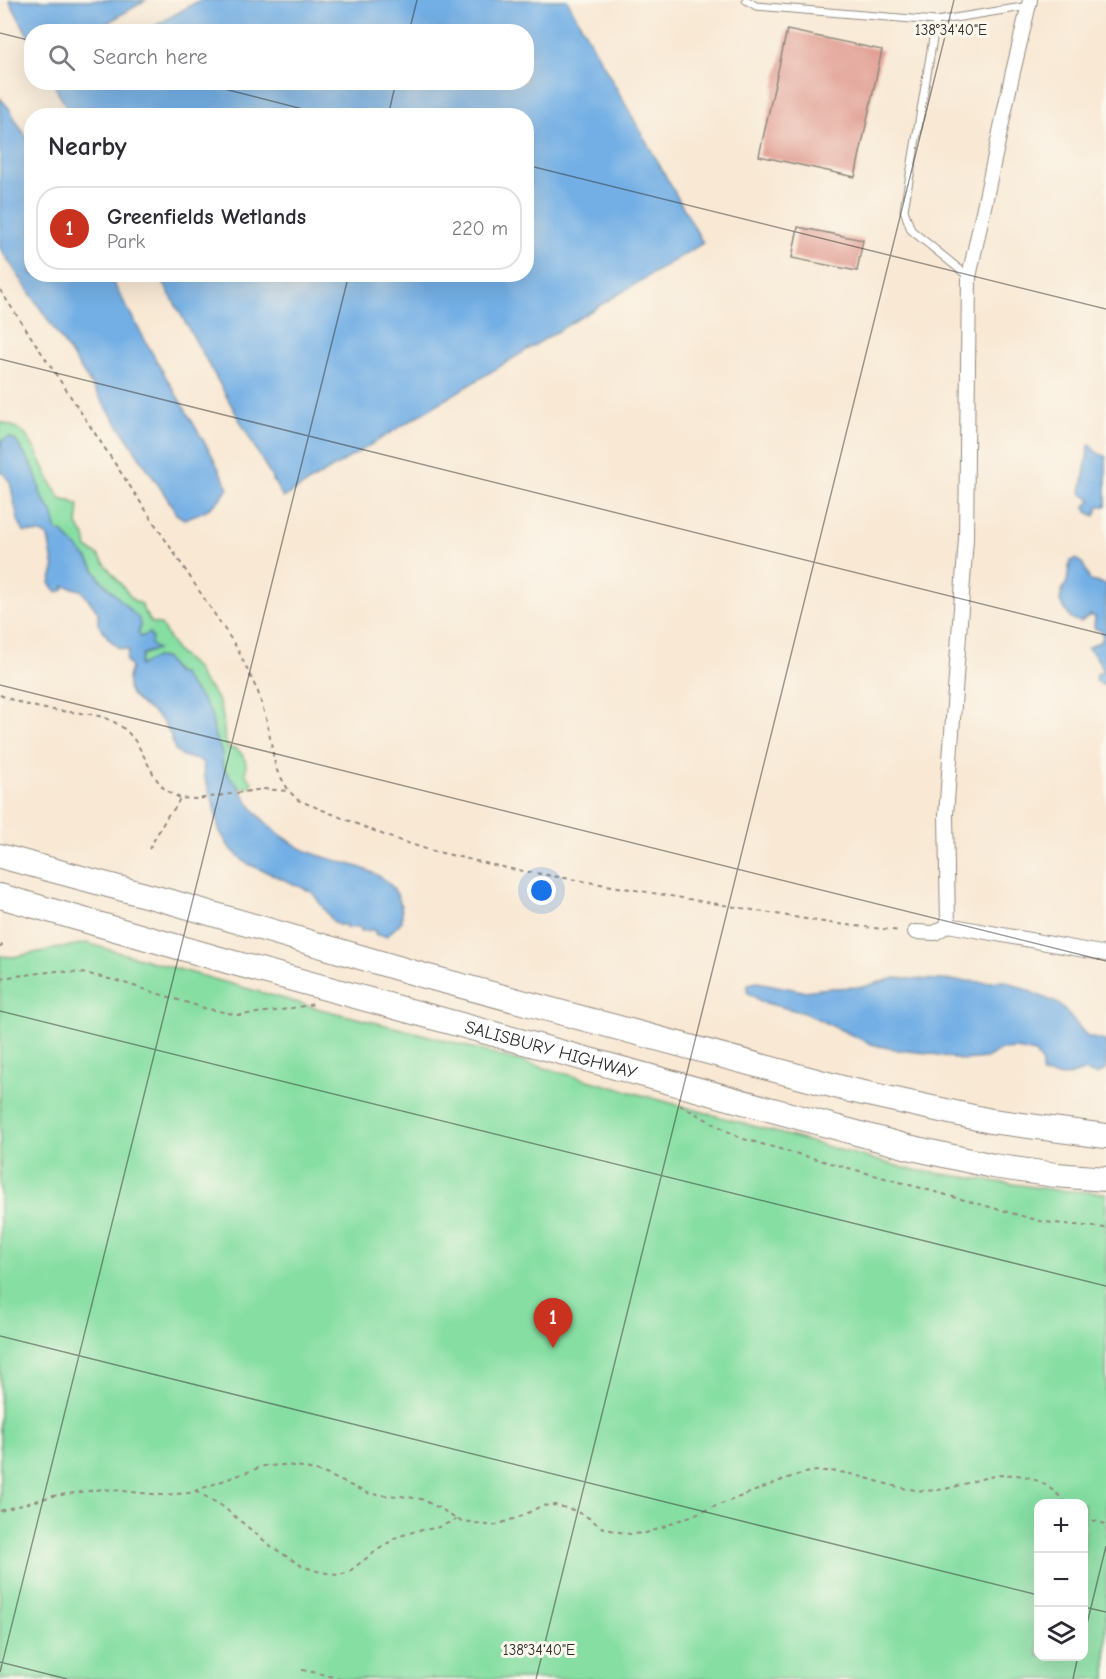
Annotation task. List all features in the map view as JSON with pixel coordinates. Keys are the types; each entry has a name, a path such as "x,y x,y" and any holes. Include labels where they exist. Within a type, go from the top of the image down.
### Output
{"highway":[{"path":"0,856 175,903 425,976 850,1089 991,1121 1106,1136"},
{"name":"SALISBURY HIGHWAY","path":"0,896 245,966 908,1147 993,1166 1106,1179"}],"street":[{"path":"948,925 946,815 966,538 969,277 1030,3"},
{"path":"915,932 935,933 948,925 1106,954"}],"lane":[{"path":"746,0 756,6 936,21 1030,3"},
{"path":"936,21 904,210 910,230 969,277"}],"path":[{"path":"0,290 237,648 258,692 267,722 276,769 288,791 298,800 389,837 429,850 511,869 830,923 915,932"},
{"path":"0,695 53,710 83,712 112,721 124,728 137,743 161,785 168,792 180,798 201,799 263,789 288,791"},
{"path":"149,849 180,798"},
{"path":"0,948 4,942"},
{"path":"0,978 57,970 89,974 204,1008 238,1015 321,1003"},
{"path":"673,1101 740,1138 1044,1222 1106,1228"},
{"path":"0,1511 53,1496 103,1489 162,1495 196,1491 264,1466 303,1467 326,1474 367,1493 421,1500 443,1510 457,1520 493,1526 522,1516 541,1506 555,1505 573,1510 601,1527 630,1534 646,1533 796,1475 821,1471 852,1474 914,1491 936,1491 994,1477 1024,1476 1035,1479 1063,1499"},
{"path":"196,1491 222,1506 272,1547 302,1566 337,1575 348,1573 397,1537 436,1528 457,1520"},
{"path":"1088,1519 1106,1524"},
{"path":"302,1670 341,1679"}],"green space":[{"path":"0,422 11,425 27,437 62,500 79,505 77,525 85,536 87,548 98,555 134,601 142,604 151,622 161,625 177,652 196,668 201,679 212,691 223,717 228,748 237,749 244,758 245,774 252,782 251,787 240,788 227,773 215,737 211,715 182,675 177,673 165,658 156,657 139,667 142,655 157,649 151,645 149,633 141,638 138,634 140,626 138,619 100,579 88,559 57,531 52,512 41,496 39,485 0,445"},
{"path":"86,943 908,1169 1055,1190 1106,1193 1106,1679 0,1679 0,956 13,957"}],"water":[{"path":"9,0 146,0 106,24 24,24 24,28"},
{"path":"200,0 567,0 703,243 283,498 163,282 534,282 534,108 67,108 57,90 534,90 534,24 158,24"},
{"path":"0,98 24,133 24,282 113,282 212,455 228,488 219,500 204,511 184,519 176,514 0,248"},
{"path":"9,437 16,441 34,469 41,496 52,512 57,531 62,532 88,559 100,579 139,619 138,634 141,637 149,633 152,638 151,645 157,649 142,654 139,666 156,657 166,659 176,673 182,674 212,718 225,771 254,811 270,826 309,852 363,869 379,876 392,886 400,901 402,921 387,936 375,935 375,930 361,931 361,927 346,928 346,925 338,925 312,892 246,863 229,847 219,830 214,805 204,776 203,762 182,756 177,752 163,722 131,695 128,679 131,668 126,660 129,650 119,648 109,639 98,624 98,612 81,590 64,586 63,590 57,592 50,583 54,569 48,537 41,533 24,532 18,520 10,482 3,473 0,473 1,441"},
{"path":"1089,445 1092,445 1097,453 1106,456 1106,506 1099,506 1095,516 1087,512 1085,506 1092,500 1081,493"},
{"path":"1076,559 1083,564 1090,581 1106,584 1106,683 1102,685 1095,680 1097,674 1103,671 1102,667 1087,648 1101,641 1103,637 1101,631 1094,628 1095,617 1090,615 1081,622 1071,619 1060,601 1067,582 1070,561"},
{"path":"895,978 1006,981 1059,1004 1088,1037 1106,1041 1106,1070 1096,1075 1084,1071 1064,1077 1042,1074 1042,1063 1035,1053 1017,1049 1001,1050 986,1058 963,1060 897,1050 871,1044 805,1013 762,1002 747,992 748,984 757,982 803,991 862,987"}],"building":[{"path":"787,30 882,50 855,177 759,156"},
{"path":"798,227 863,240 857,271 792,258"}],"place":[{"name":"Greenfields Wetlands","path":"553,1348"}]}
